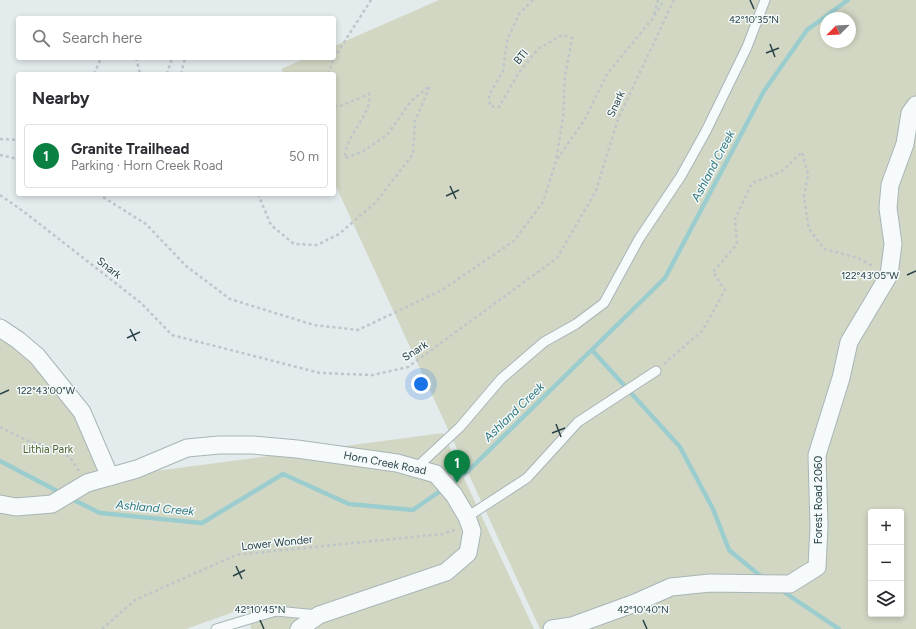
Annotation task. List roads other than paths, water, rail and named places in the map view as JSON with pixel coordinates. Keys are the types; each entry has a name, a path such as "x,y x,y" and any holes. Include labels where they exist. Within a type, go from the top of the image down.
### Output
{"street":[{"name":"Forest Road 2060","path":"552,629 572,626 635,603 671,587 710,583 790,584 817,567 819,527 817,455 841,378 849,342 889,275 893,244 888,208 890,185 905,144 910,113 916,105"},
{"path":"0,328 18,340 37,356 78,407 97,444 110,477"},
{"name":"Horn Creek Road","path":"0,504 16,508 52,504 87,483 137,469 187,448 219,445 253,445 357,457 416,468 436,474 454,495 467,517 472,531 468,553 446,572 319,615 299,629"}],"lane":[{"path":"416,468 460,426 501,379 544,342 576,324 604,303 639,239 682,176 706,131 747,47 765,0"},
{"path":"467,517 527,478 578,422 656,371"},
{"path":"216,629 276,611 319,615"}],"waterway":[{"name":"Ashland Creek","path":"449,484 468,471 665,278 764,91 807,30 848,0"},
{"path":"592,350 680,447 713,509 729,550 763,578"},
{"name":"Ashland Creek","path":"0,461 61,493"},
{"name":"Ashland Creek","path":"70,498 100,513 202,523 283,474 349,504 413,510 443,489"},
{"path":"781,590 839,629"}],"place":[{"name":"Granite Trailhead","path":"457,483"}],"park label":[{"name":"Lithia Park","path":"48,449"}]}
